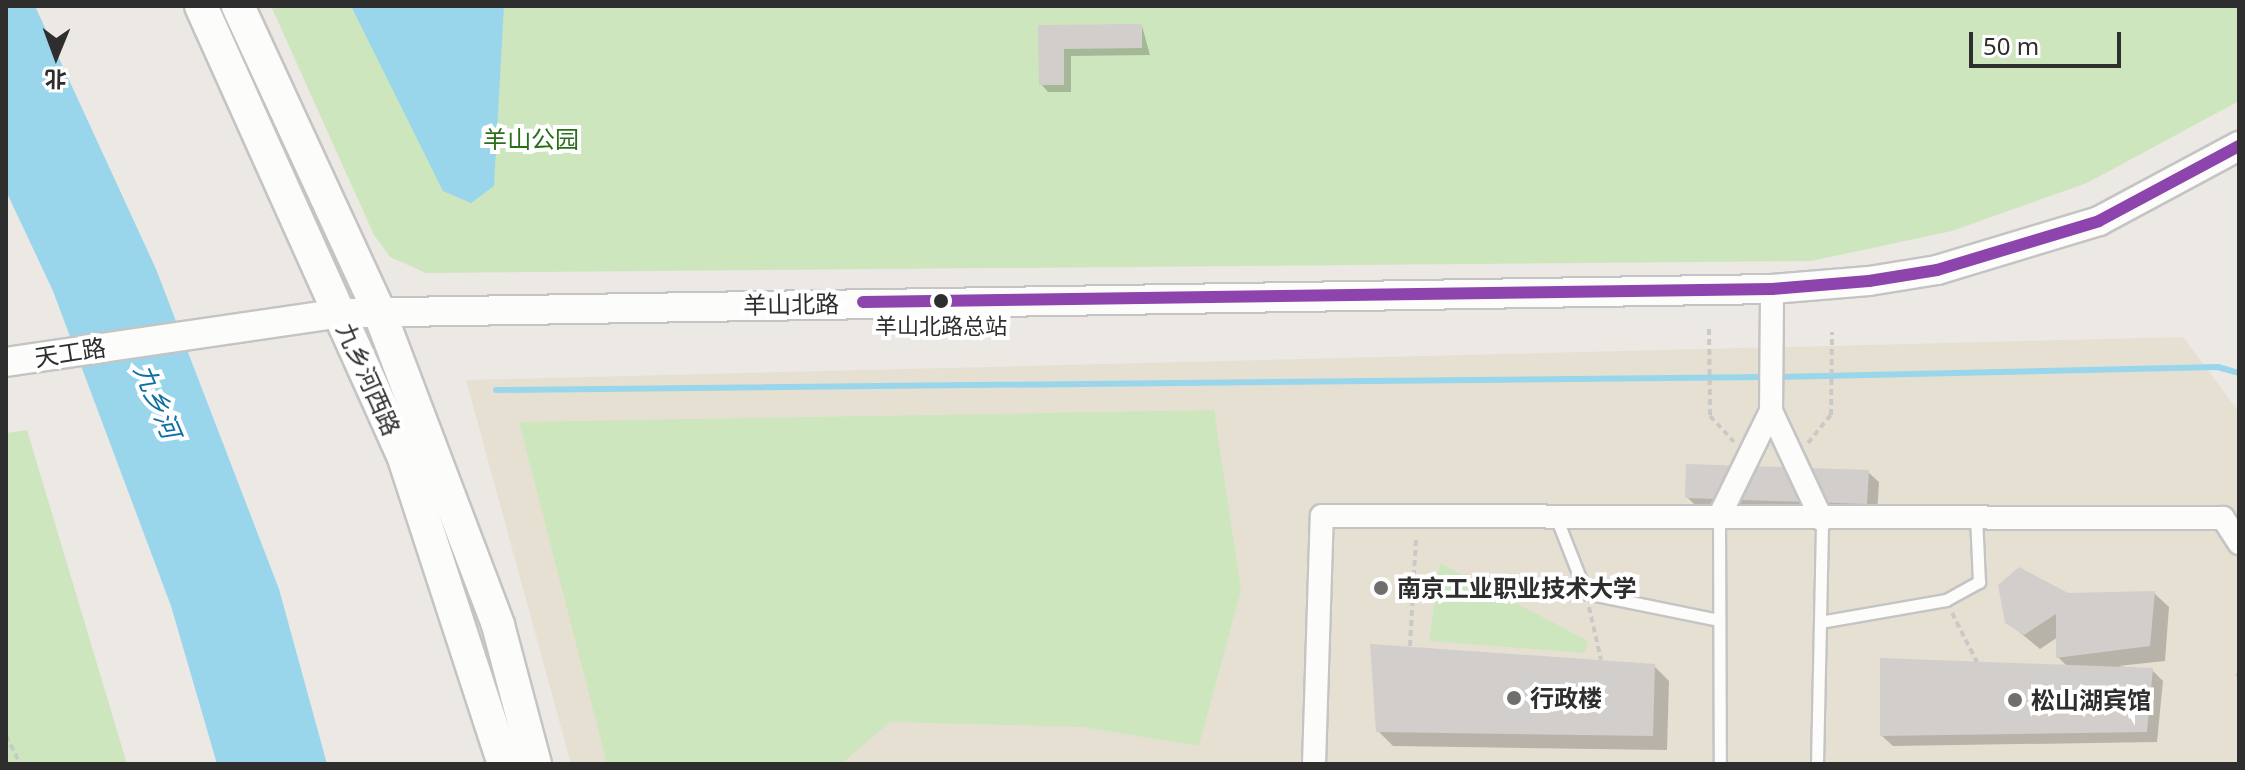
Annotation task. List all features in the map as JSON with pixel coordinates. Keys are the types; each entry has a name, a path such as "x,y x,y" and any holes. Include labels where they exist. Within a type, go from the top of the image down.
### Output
{"main road":[{"name":"九乡河西路","path":"201,6 340,313 445,566 504,764"},
{"name":"九乡河西路","path":"238,6 380,314 498,625 535,764"}],"street":[{"name":"羊山北路","path":"277,318 340,313 1772,289 1937,270 2010,251 2099,221 2239,146"},
{"path":"1719,517 1771,411 1772,289"},
{"name":"天工路","path":"6,362 277,318"},
{"path":"1771,411 1796,456 1822,520"},
{"path":"1314,764 1322,516 1822,520 2223,518 2239,543"}],"lane":[{"path":"1556,516 1586,593 1719,620"},
{"path":"1719,517 1720,764"},
{"path":"1820,622 1946,600 1979,582 1976,517"},
{"path":"1817,764 1822,520"}],"path":[{"path":"1709,329 1710,416 1749,458"},
{"path":"1796,456 1831,415 1832,332"},
{"path":"1410,646 1417,515"},
{"path":"1586,593 1601,660"},
{"path":"1946,600 1977,662"},
{"path":"6,736 20,764"}],"shaded area":[{"name":"南京工业职业技术大学","path":"2183,337 2239,412 2239,764 571,764 466,380"}],"green space":[{"name":"羊山公园","path":"271,6 2239,6 2239,101 2087,183 1952,231 1811,261 426,273 390,257 374,235"},
{"path":"1214,410 1241,590 1199,746 1082,727 890,722 841,764 607,764 519,422"},
{"path":"27,430 127,764 6,764 6,433"},
{"path":"1440,563 1588,641 1585,653 1429,641"}],"water":[{"name":"九乡河","path":"6,6 35,6 156,269 279,589 327,764 217,764 171,606 53,291 6,191"},
{"path":"351,6 504,6 494,186 471,203 443,191"}],"building":[{"path":"1142,24 1142,48 1064,49 1064,85 1039,85 1038,25"},
{"path":"1686,464 1869,470 1867,504 1685,498"},
{"path":"2019,567 2068,593 2155,591 2150,646 2056,658 2056,614 2024,635 2005,623 1998,585"},
{"name":"行政楼","path":"1370,644 1655,664 1653,736 1376,732"},
{"name":"松山湖宾馆","path":"1880,658 2153,668 2147,732 1880,736"}],"waterway":[{"path":"1776,377 2218,367 2239,373"},
{"path":"496,390 1765,377"}],"transit line":[{"path":"863,302 1772,289 1869,281 1937,270 2099,221 2239,146"}],"place":[{"name":"羊山北路总站","path":"941,301"},
{"name":"南京工业职业技术大学","path":"1381,588"},
{"name":"行政楼","path":"1514,698"},
{"name":"松山湖宾馆","path":"2015,700"}]}
